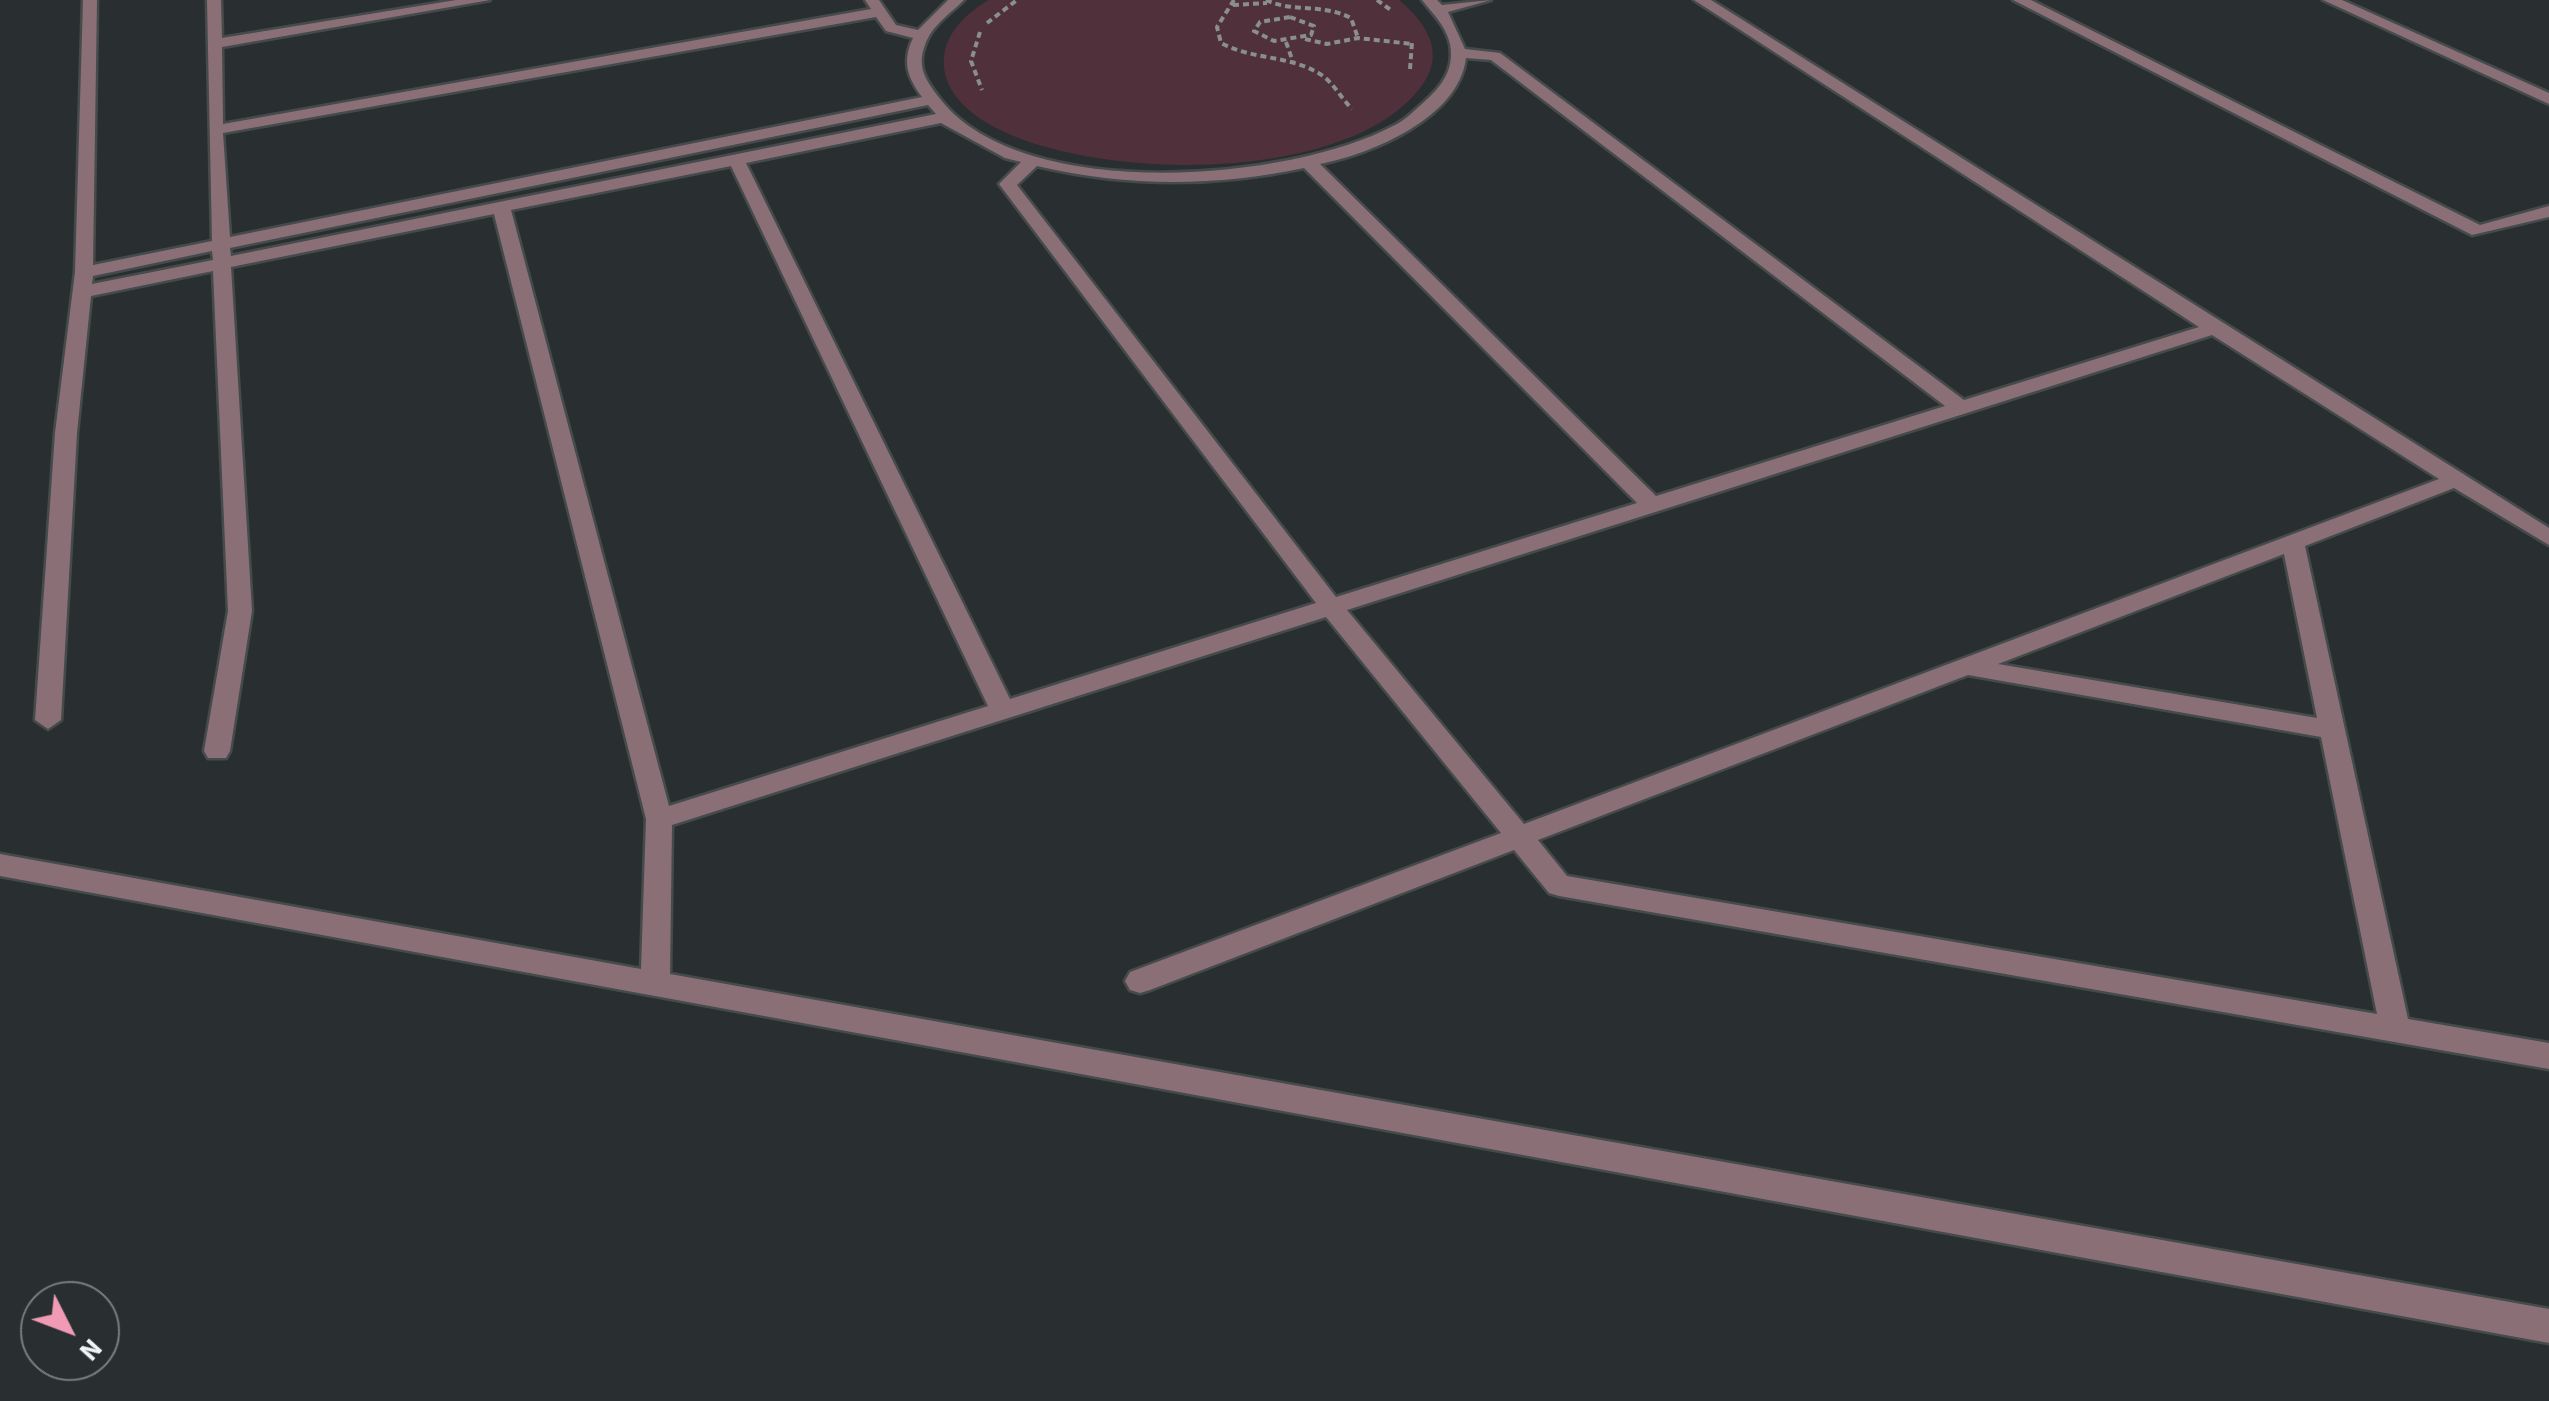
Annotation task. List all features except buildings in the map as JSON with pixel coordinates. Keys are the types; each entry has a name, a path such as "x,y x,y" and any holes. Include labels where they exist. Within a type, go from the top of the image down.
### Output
{"street":[{"path":"48,720 66,433 83,282 90,0"},
{"path":"214,0 216,130 240,612 217,751"},
{"path":"215,44 483,0"},
{"path":"957,0 920,35 912,67 924,100 942,118 976,140 1032,160 1132,178 1192,179 1310,164 1362,148 1406,127 1437,104 1455,79 1461,53 1454,31 1434,5"},
{"path":"1434,5 1484,0"},
{"path":"1701,0 2549,538"},
{"path":"2020,0 2478,231 2549,210"},
{"path":"2330,0 2549,99"},
{"path":"216,130 875,6 891,28 920,35"},
{"path":"1461,53 1494,56 1961,408"},
{"path":"83,282 924,100"},
{"path":"224,253 501,206 942,118"},
{"path":"735,157 1003,711"},
{"path":"1032,160 1008,184 1332,607 1559,885 2549,1056"},
{"path":"1310,164 1652,504"},
{"path":"501,206 659,819 655,984"},
{"path":"659,819 2214,328"},
{"path":"1140,981 2456,480"},
{"path":"2293,542 2394,1030"},
{"path":"1965,666 2332,730"},
{"path":"0,865 2549,1326"}],"path":[{"path":"988,96 972,72 974,40 984,25 1017,0"},
{"path":"1349,120 1363,114 1349,107 1323,75 1293,62 1246,56 1221,42 1217,27 1234,2 1266,2 1281,7 1298,0 1351,18 1358,38"},
{"path":"1377,0 1403,22"},
{"path":"1268,18 1300,18 1314,26 1311,35 1304,39 1264,39 1255,26 1268,18"},
{"path":"1304,39 1327,44 1358,38 1412,41 1410,69"},
{"path":"1286,42 1293,62"}],"shaded area":[{"path":"989,0 1399,0 1424,28 1433,60 1423,84 1388,118 1338,142 1280,157 1215,164 1149,164 1087,156 1031,142 987,123 962,104 950,87 944,68 949,39 966,17"}]}
